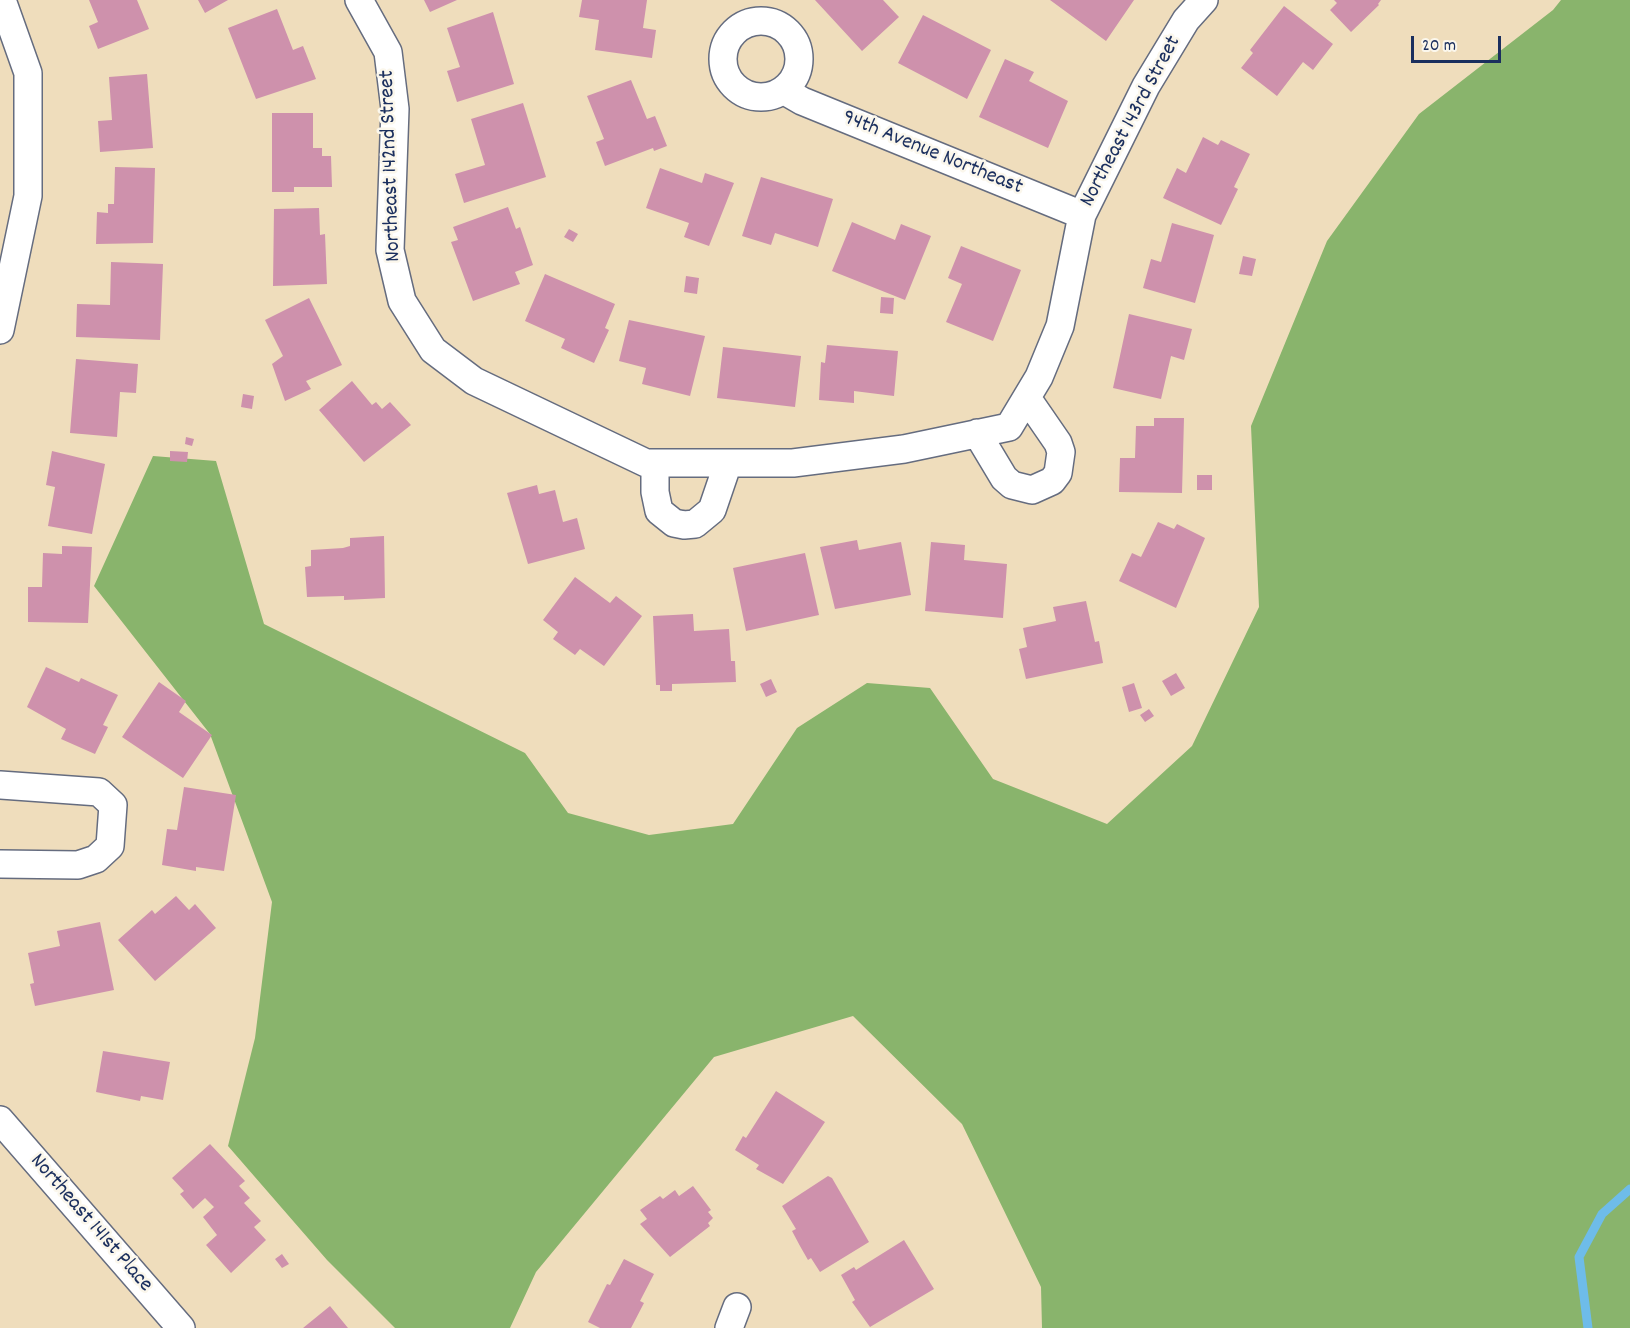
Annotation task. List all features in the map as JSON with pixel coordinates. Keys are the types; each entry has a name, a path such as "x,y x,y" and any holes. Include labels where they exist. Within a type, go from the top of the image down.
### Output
{"street":[{"path":"0,330 28,196 28,73 2,0"},
{"name":"Northeast 142nd Street","path":"359,0 388,52 394,109 390,250 402,301 433,350 474,381 646,463 728,463"},
{"name":"Northeast 143rd Street","path":"728,463 793,464 904,449 1009,427 1039,376 1060,326 1082,215 1146,86 1186,20 1204,0"},
{"name":"94th Avenue Northeast","path":"783,90 802,101 1082,215"},
{"path":"977,433 1004,478 1012,485 1032,490 1052,481 1058,473 1061,452 1058,443 1027,398"},
{"path":"655,463 656,502 659,511 674,524 684,525 695,524 712,510 728,463"},
{"path":"0,785 99,792 113,805 110,846 96,859 78,865 0,864"},
{"name":"Northeast 141st Place","path":"0,1120 181,1328"}],"green space":[{"path":"1561,0 1630,0 1630,1328 1042,1328 1041,1287 962,1124 853,1016 714,1057 536,1272 510,1328 395,1328 327,1260 228,1146 255,1038 272,902 210,734 94,586 153,456 216,461 264,624 525,753 568,813 649,835 733,824 797,728 867,683 930,688 993,779 1107,824 1192,746 1259,607 1251,426 1327,241 1419,114 1553,10"}],"building":[{"path":"89,0 137,0 149,29 98,49 89,26 98,22"},
{"path":"198,0 228,0 205,13"},
{"path":"424,0 457,0 430,12"},
{"path":"582,0 647,0 643,28 656,30 652,58 595,50 599,20 579,17"},
{"path":"815,0 883,0 899,17 862,51"},
{"path":"1050,0 1134,0 1106,41"},
{"path":"1334,0 1381,0 1379,5 1351,32 1330,10 1337,3"},
{"path":"1284,6 1333,44 1313,70 1303,62 1277,96 1241,68 1253,53 1250,50"},
{"path":"277,9 293,50 303,46 316,79 256,99 228,28"},
{"path":"493,12 514,84 457,102 447,71 460,67 447,28"},
{"path":"923,15 991,50 967,99 898,63"},
{"path":"1005,59 1034,72 1029,81 1068,101 1048,148 979,117"},
{"path":"147,74 153,148 100,152 98,121 112,120 109,77"},
{"path":"631,80 647,119 655,116 667,146 654,151 653,148 605,166 596,142 604,139 587,96"},
{"path":"523,103 546,177 464,203 455,174 485,165 471,119"},
{"path":"272,113 313,113 313,148 322,148 322,156 331,156 332,187 294,187 294,192 272,192"},
{"path":"1203,137 1218,145 1221,140 1250,154 1234,187 1238,189 1221,225 1163,198 1177,168 1186,173"},
{"path":"115,167 155,168 153,243 96,244 97,212 108,213 108,204 114,204"},
{"path":"660,168 702,183 705,173 734,183 709,246 684,237 689,223 646,208"},
{"path":"761,177 833,199 818,247 775,233 771,245 742,236"},
{"path":"508,207 516,229 520,227 533,265 515,272 520,284 473,301 451,242 458,240 453,227"},
{"path":"319,208 320,235 325,234 327,284 273,286 274,209"},
{"path":"852,222 895,240 901,224 931,236 905,300 832,271"},
{"path":"1172,223 1214,235 1195,303 1143,288 1151,259 1161,262"},
{"path":"569,229 578,234 573,242 564,237"},
{"path":"961,246 1021,270 993,341 946,322 962,284 948,278"},
{"path":"1243,256 1256,259 1252,276 1239,274"},
{"path":"111,262 163,264 160,340 76,337 77,304 110,305"},
{"path":"545,274 615,304 605,328 609,330 594,363 561,348 565,339 525,321"},
{"path":"686,276 699,278 697,294 684,292"},
{"path":"881,297 894,298 893,314 880,313"},
{"path":"309,298 342,365 306,381 311,389 285,401 272,364 283,356 265,320"},
{"path":"1129,314 1192,329 1184,360 1171,356 1161,399 1113,388"},
{"path":"629,320 705,336 690,396 642,384 646,368 619,361"},
{"path":"827,345 898,351 894,396 854,391 854,403 819,400 821,362 825,363"},
{"path":"723,347 801,356 795,407 717,398"},
{"path":"76,359 138,364 136,393 120,392 117,437 70,433"},
{"path":"352,381 372,405 376,402 382,409 390,402 411,425 364,462 319,410"},
{"path":"243,394 254,396 252,409 241,407"},
{"path":"1154,418 1184,418 1182,493 1119,492 1120,458 1135,458 1136,426 1154,426"},
{"path":"186,437 194,439 192,446 185,444"},
{"path":"52,451 105,464 92,534 48,526 55,487 46,485"},
{"path":"170,451 188,452 187,462 170,461"},
{"path":"1197,475 1212,475 1212,490 1197,490"},
{"path":"537,485 539,494 555,490 563,522 577,518 585,549 528,564 507,493"},
{"path":"1158,522 1174,529 1177,524 1205,538 1176,608 1119,581 1132,553 1141,557"},
{"path":"384,536 385,598 344,600 344,596 307,597 305,567 311,566 311,550 350,546 350,538"},
{"path":"857,540 859,550 901,542 911,595 835,609 820,547"},
{"path":"931,542 965,545 964,560 1007,564 1003,618 925,611"},
{"path":"62,546 92,547 88,623 28,622 28,587 42,587 43,553 62,554"},
{"path":"805,553 819,615 746,631 733,568"},
{"path":"575,577 610,603 616,596 642,616 604,666 580,649 575,655 553,639 558,632 543,620"},
{"path":"1086,601 1095,642 1099,641 1103,663 1026,679 1019,649 1027,647 1023,628 1056,621 1053,607"},
{"path":"693,614 694,631 729,629 731,661 735,661 736,682 672,684 672,691 660,691 660,685 656,685 653,616"},
{"path":"46,667 79,682 81,678 118,695 103,725 108,727 95,754 61,739 66,729 27,707"},
{"path":"1176,673 1185,688 1171,696 1162,681"},
{"path":"771,679 777,692 766,697 760,684"},
{"path":"159,682 186,701 179,712 212,735 183,778 122,737"},
{"path":"1134,683 1142,708 1129,712 1122,687"},
{"path":"1149,709 1154,716 1145,722 1140,715"},
{"path":"184,787 236,795 224,871 196,867 196,871 162,865 167,829 177,830"},
{"path":"176,896 189,910 195,904 216,928 155,981 118,940 152,910 155,914"},
{"path":"100,922 114,990 35,1006 30,984 34,983 28,953 60,946 57,931"},
{"path":"103,1051 170,1062 163,1100 141,1096 140,1101 96,1092"},
{"path":"776,1091 825,1122 783,1184 756,1169 759,1165 735,1150 743,1136 746,1138"},
{"path":"210,1144 245,1181 239,1186 250,1198 244,1203 261,1221 254,1227 266,1240 231,1273 206,1245 217,1235 203,1217 214,1207 205,1198 193,1209 180,1194 184,1191 172,1178"},
{"path":"828,1176 832,1178 869,1242 820,1272 811,1258 808,1260 792,1231 796,1229 782,1206"},
{"path":"693,1186 711,1210 708,1212 713,1218 708,1223 710,1226 670,1257 640,1224 647,1219 640,1210 660,1196 663,1199 675,1190 679,1196"},
{"path":"904,1240 934,1289 870,1327 852,1302 855,1300 841,1275 854,1267 856,1270"},
{"path":"282,1254 289,1264 282,1268 275,1259"},
{"path":"624,1259 654,1274 640,1301 644,1303 631,1328 600,1328 588,1322 607,1284 610,1285"},
{"path":"330,1306 348,1328 303,1328"}],"waterway":[{"path":"1588,1328 1579,1257 1602,1214 1630,1189"}]}
